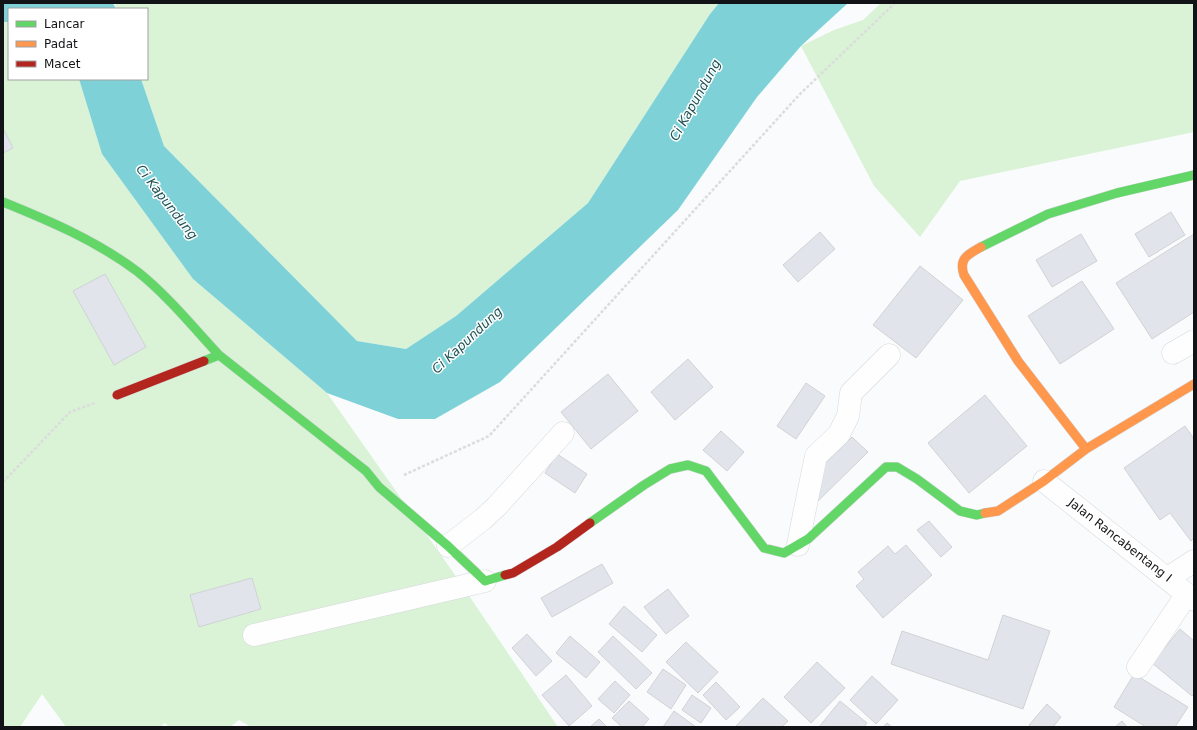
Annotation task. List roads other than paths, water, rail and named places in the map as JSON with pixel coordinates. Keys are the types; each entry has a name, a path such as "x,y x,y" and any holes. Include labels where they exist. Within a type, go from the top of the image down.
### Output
{"street":[{"path":"1086,449 1018,361 964,274 962,263 968,254 1048,214 1117,193 1194,175"},
{"path":"3,202 46,219 91,240 126,264 153,286 219,355 366,471 379,487 448,546 485,581"},
{"path":"1173,353 1194,341"},
{"path":"117,395 219,355"},
{"path":"798,545 816,456 839,434 848,416 851,393 888,355"},
{"path":"254,635 485,581 513,573 557,547 670,469 688,465 706,471 764,548 784,553 808,539 886,467 897,467 917,479 960,511 977,515 998,511 1044,482 1086,449 1194,384"},
{"path":"448,546 483,519 497,506 563,433"},
{"name":"Jalan Rancabentang I","path":"1044,482 1191,597"},
{"path":"1168,578 1194,561"},
{"path":"1138,667 1191,597"}],"water":[{"path":"3,3 113,3 116,8 8,8 8,22 3,22"},
{"name":"Ci Kapundung","path":"719,3 848,3 801,46 757,97 678,210 500,382 435,419 398,419 327,393 193,279 102,154 79,80 141,80 164,146 357,341 406,349 456,316 588,203 710,14"}]}
